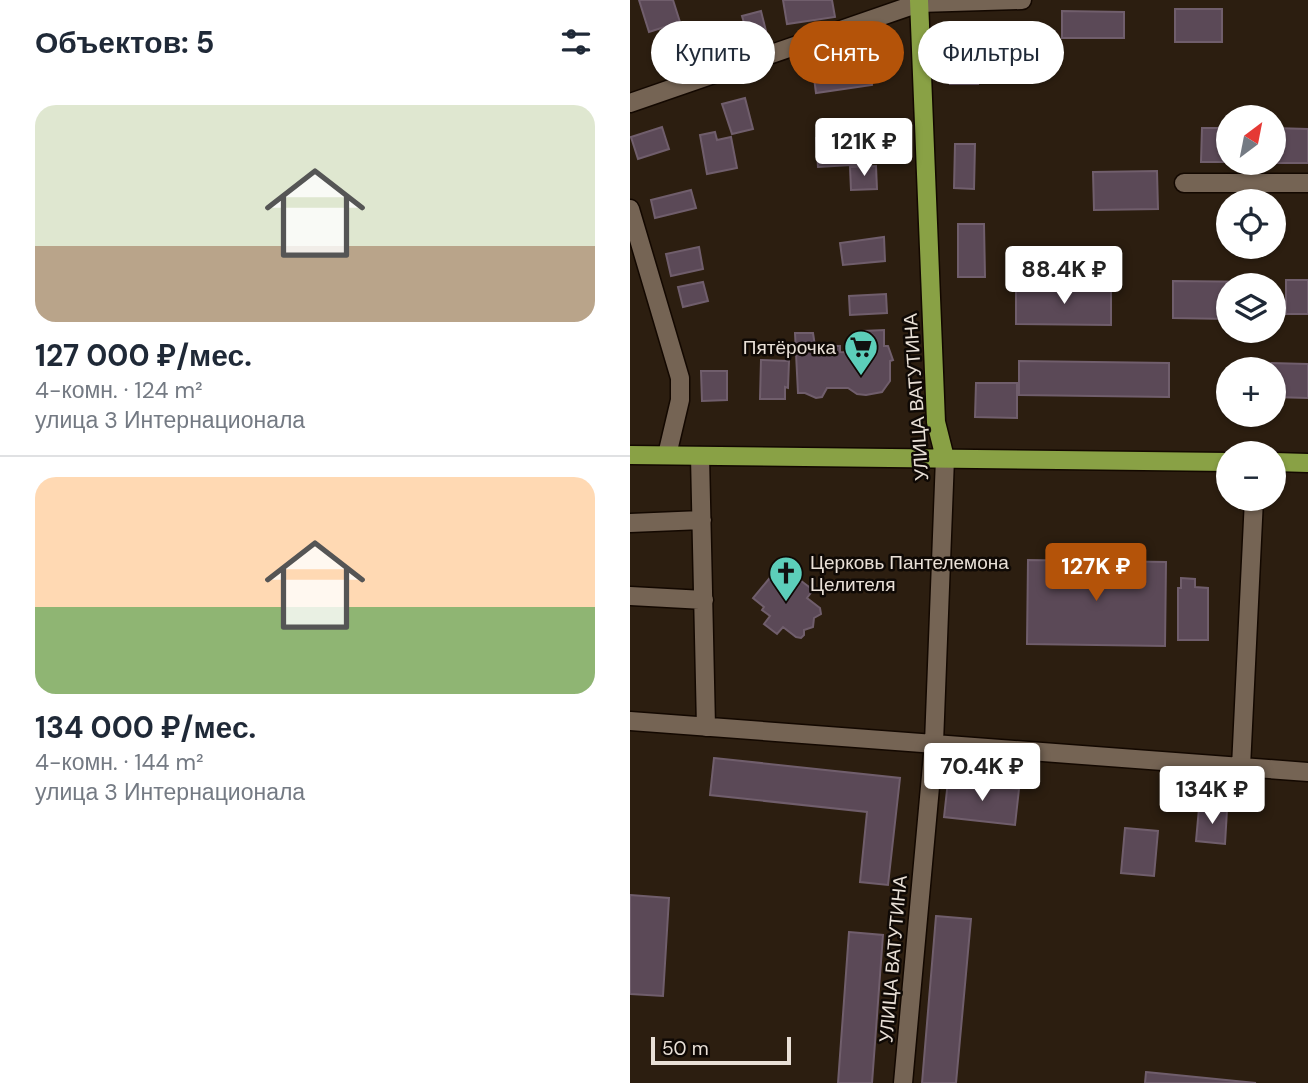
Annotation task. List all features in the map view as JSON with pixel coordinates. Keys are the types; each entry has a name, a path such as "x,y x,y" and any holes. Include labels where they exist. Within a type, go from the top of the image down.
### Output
{"main road":[{"name":"УЛИЦА ВАТУТИНА","path":"919,1 936,422 945,458"},
{"path":"630,455 1216,462"},
{"path":"1286,463 1308,463"}],"street":[{"path":"630,103 919,1 1022,0"},
{"path":"1184,183 1308,183"},
{"path":"630,209 680,378 680,400 667,455"},
{"path":"700,456 706,727"},
{"name":"УЛИЦА ВАТУТИНА","path":"903,1083 934,743 945,458"},
{"path":"1241,767 1253,511"},
{"path":"630,523 702,520"},
{"path":"630,596 704,600"},
{"path":"630,721 1308,772"}],"building":[{"path":"639,0 673,0 680,21 651,21 649,32"},
{"path":"783,0 832,0 835,17 789,21 787,24"},
{"path":"1175,9 1222,9 1222,42 1175,42"},
{"path":"761,11 764,21 743,21 742,16"},
{"path":"1062,11 1124,12 1124,38 1064,38"},
{"path":"815,84 872,84 872,85 816,93"},
{"path":"745,98 753,129 732,134 722,104"},
{"path":"662,127 669,149 638,159 631,137"},
{"path":"1202,128 1216,128 1216,162 1201,162"},
{"path":"1286,128 1308,129 1308,163 1286,163"},
{"path":"715,132 717,140 731,137 737,168 707,174 700,135"},
{"path":"845,136 846,147 867,145 868,164 818,167 816,138"},
{"path":"955,144 975,144 974,189 954,188"},
{"path":"876,166 877,189 851,190 850,167"},
{"path":"1157,171 1158,209 1094,210 1093,172"},
{"path":"691,190 696,208 655,218 651,200"},
{"path":"958,224 984,224 985,277 958,277"},
{"path":"884,237 885,261 843,265 840,243"},
{"path":"699,247 703,269 671,276 666,254"},
{"path":"1286,280 1308,280 1308,314 1286,314"},
{"path":"1173,281 1216,281 1216,319 1173,318"},
{"path":"703,282 708,301 683,307 678,287"},
{"path":"1016,288 1111,288 1111,325 1016,324"},
{"path":"886,294 887,313 850,315 849,296"},
{"path":"884,330 884,346 888,346 893,360 890,361 890,381 882,392 866,395 857,394 848,388 827,388 822,397 816,398 798,393 795,333 813,333 815,346 840,346 840,352 866,353 863,331"},
{"path":"761,360 789,361 785,399 760,399"},
{"path":"1019,361 1169,363 1169,397 1019,395"},
{"path":"1286,363 1308,364 1308,398 1286,397"},
{"path":"701,371 727,371 727,400 702,401"},
{"path":"976,383 1017,383 1017,418 975,417"},
{"path":"1028,560 1166,562 1165,646 1027,644"},
{"name":"Церковь Пантелемона Целителя","path":"773,574 794,587 800,580 813,590 807,598 820,608 821,614 814,618 813,627 804,630 801,638 783,627 777,634 764,624 770,616 753,598"},
{"path":"1181,578 1195,579 1195,587 1208,588 1208,640 1178,640 1178,588 1181,588"},
{"path":"714,758 900,778 888,885 860,882 867,812 710,795"},
{"path":"948,781 1019,789 1015,825 944,817"},
{"path":"1199,808 1227,810 1225,844 1196,841"},
{"path":"1125,828 1158,831 1154,876 1121,873"},
{"path":"630,895 669,898 663,996 630,994"},
{"path":"936,916 971,919 956,1083 922,1083"},
{"path":"849,932 883,935 872,1083 838,1083"},
{"path":"1146,1072 1256,1083 1145,1083"}],"place":[{"name":"Пятёрочка","path":"861,377"},
{"name":"Церковь Пантелемона Целителя","path":"786,603"}]}
